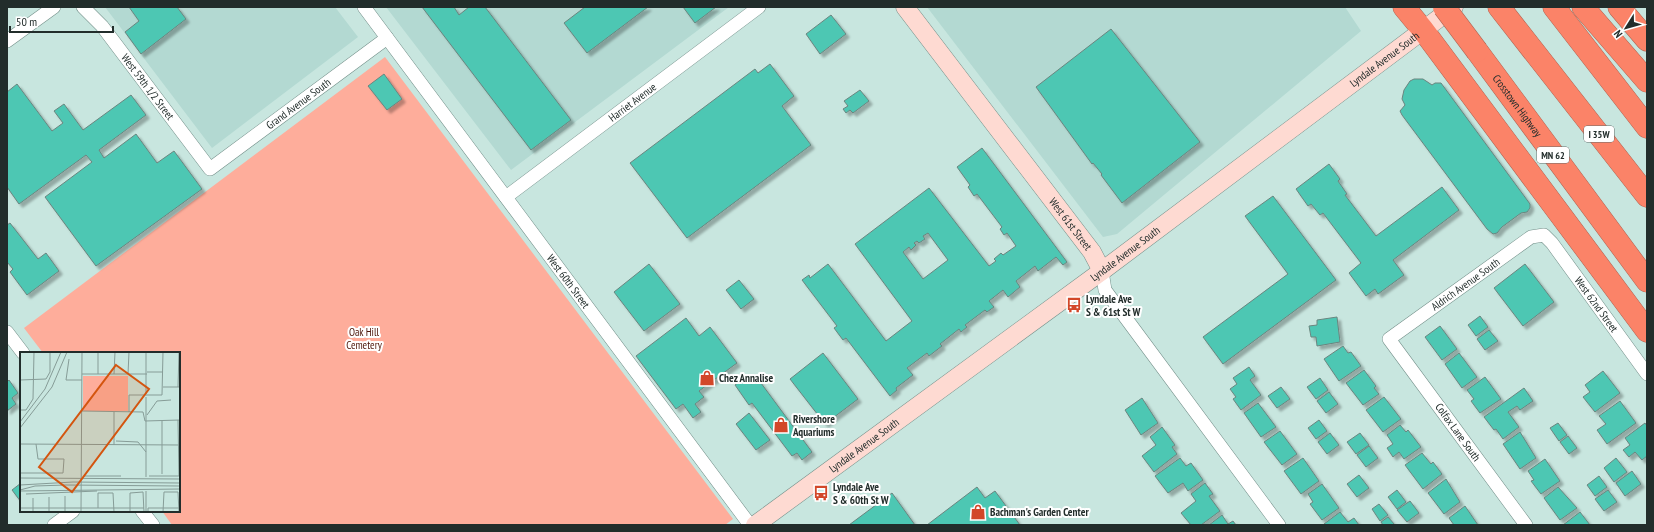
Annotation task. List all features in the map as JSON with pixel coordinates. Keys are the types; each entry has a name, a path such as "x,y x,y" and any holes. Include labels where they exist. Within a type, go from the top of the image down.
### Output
{"highway":[{"path":"1404,7 1424,30 1647,332"},
{"name":"Crosstown Highway","path":"1444,7 1647,281"},
{"name":"I 35W","path":"1499,7 1647,196"},
{"path":"1554,7 1647,127"},
{"path":"1583,7 1647,81"},
{"path":"1619,7 1647,40"},
{"path":"1630,258 1647,272"}],"main road":[{"name":"West 61st Street","path":"905,7 1092,252 1102,270"},
{"name":"Lyndale Avenue South","path":"755,525 1102,270 1454,7"}],"street":[{"path":"7,41 54,7"},
{"name":"West 59th 1/2 Street","path":"83,7 102,26 210,169"},
{"name":"West 60th Street","path":"364,7 750,525"},
{"name":"Harriet Avenue","path":"506,197 759,7"},
{"name":"Grand Avenue South","path":"210,169 387,38"},
{"name":"Aldrich Avenue South","path":"1389,339 1531,237 1544,235"},
{"name":"West 62nd Street","path":"1544,235 1552,243 1647,374"},
{"name":"West 61st Street","path":"1102,270 1105,290 1279,525"},
{"path":"8,333 22,352"},
{"name":"Colfax Lane South","path":"1389,339 1526,525"},
{"path":"54,525 72,512"},
{"path":"143,512 153,525"}],"shaded area":[{"path":"105,7 335,7 358,37 212,148"},
{"path":"386,7 729,7 511,170"},
{"path":"927,7 1345,7 1361,31 1117,234 1103,237"}],"green space":[{"name":"Oak Hill Cemetery","path":"385,57 733,519 725,525 172,525 163,512 180,512 180,352 42,352 24,328"}],"building":[{"path":"129,7 177,7 186,19 141,54 125,32 139,21"},
{"path":"422,7 454,7 459,15 469,7 485,7 571,120 531,150"},
{"path":"585,7 648,7 587,53 564,23"},
{"path":"683,7 716,7 695,23"},
{"path":"831,15 846,34 820,54 806,34"},
{"path":"1111,29 1200,142 1122,203 1101,175 1102,174 1093,163 1092,164 1036,87"},
{"path":"770,64 794,96 782,106 811,145 687,238 630,163 755,69 758,73"},
{"path":"384,74 402,99 387,110 368,86"},
{"path":"1414,79 1423,79 1432,85 1435,83 1441,83 1530,204 1530,208 1527,212 1521,213 1502,227 1497,233 1493,234 1487,229 1402,115 1400,111 1405,105 1402,99 1404,90 1410,81"},
{"path":"17,84 52,131 63,123 54,111 64,104 83,130 131,95 146,115 99,150 104,158 136,134 157,163 174,151 202,189 96,266 45,197 92,162 86,155 19,204 7,187 7,92"},
{"path":"860,90 869,101 853,113 850,110 846,113 843,109 848,106 844,101"},
{"path":"982,148 1067,262 1063,265 1056,257 1038,271 1035,266 1016,281 1020,287 1008,297 1003,290 989,301 994,307 987,312 985,310 965,325 967,327 961,332 959,329 940,344 942,346 929,356 927,353 907,368 913,375 896,388 897,390 890,396 846,338 843,340 834,328 837,326 802,280 809,275 810,278 828,264 886,341 912,321 855,244 929,188 989,266 996,261 994,259 1001,253 1003,255 1016,246 1007,233 1004,235 1000,229 1002,227 977,194 974,196 968,187 970,185 957,167","holes":["928,233 948,260 923,279 903,252 909,247 911,250 916,245 914,243 917,241 919,243 925,239 923,236"]},
{"path":"1329,164 1340,179 1338,181 1347,194 1345,195 1376,236 1442,187 1459,210 1393,260 1404,275 1378,294 1375,289 1366,296 1349,273 1361,263 1323,213 1320,215 1311,204 1308,206 1296,189"},
{"path":"1273,196 1336,280 1223,364 1203,337 1288,274 1245,216"},
{"path":"10,223 38,259 46,253 59,271 27,295 10,272 13,269 7,262 7,225"},
{"path":"649,264 680,304 644,331 614,292"},
{"path":"1525,264 1554,302 1523,326 1494,288"},
{"path":"739,280 754,299 741,309 726,290"},
{"path":"1480,316 1488,327 1476,336 1468,325"},
{"path":"1337,317 1340,342 1317,346 1316,337 1311,337 1309,326 1317,325 1317,320"},
{"path":"686,318 699,336 710,327 737,363 699,391 704,397 695,404 701,412 693,418 683,404 676,409 636,356"},
{"path":"1440,326 1457,349 1442,360 1425,337"},
{"path":"1489,330 1498,341 1485,350 1477,339"},
{"path":"1343,346 1348,353 1351,352 1361,366 1339,381 1324,359"},
{"path":"823,353 858,399 825,424 790,379"},
{"path":"1459,353 1477,377 1462,388 1445,364"},
{"path":"1249,367 1255,376 1250,380 1261,395 1241,410 1233,399 1236,397 1230,389 1237,384 1233,378"},
{"path":"1364,370 1376,386 1374,388 1379,394 1363,405 1346,383"},
{"path":"1603,371 1620,393 1595,412 1583,397 1590,392 1585,385"},
{"name":"Rivershore Aquariums","path":"746,377 751,384 758,379 812,452 802,460 797,453 792,456 752,403 749,405 735,385"},
{"path":"1485,377 1501,399 1480,413 1471,401 1474,399 1467,390"},
{"path":"1320,378 1328,390 1316,399 1307,387"},
{"path":"9,380 18,393 12,398 16,404 7,411 7,382"},
{"path":"1281,387 1290,399 1277,408 1268,396"},
{"path":"1524,388 1533,401 1520,410 1517,406 1508,412 1519,427 1503,439 1496,429 1494,430 1484,417"},
{"path":"1329,392 1338,404 1326,413 1317,401"},
{"path":"1384,397 1401,419 1383,432 1366,410"},
{"path":"1142,398 1158,423 1141,435 1125,410"},
{"path":"1620,401 1636,423 1607,444 1597,430 1606,424 1599,416"},
{"path":"1258,403 1276,427 1261,437 1244,413"},
{"path":"749,413 770,440 756,450 736,424"},
{"path":"1319,420 1327,431 1316,439 1308,428"},
{"path":"1558,423 1567,435 1559,441 1550,428"},
{"path":"1645,423 1647,426 1647,456 1642,460 1635,452 1629,457 1623,450 1630,445 1625,438"},
{"path":"1400,425 1406,432 1408,430 1421,447 1404,459 1399,452 1393,457 1387,448 1393,444 1387,435"},
{"path":"1162,427 1175,445 1172,447 1177,454 1154,472 1142,456 1156,445 1150,437"},
{"path":"1280,431 1297,454 1282,465 1264,442"},
{"path":"1520,432 1536,458 1520,469 1503,444"},
{"path":"1330,433 1339,445 1327,454 1318,442"},
{"path":"1360,433 1369,445 1356,454 1347,442"},
{"path":"1568,436 1577,448 1569,454 1560,442"},
{"path":"1369,446 1378,458 1366,467 1357,455"},
{"path":"1422,453 1431,464 1433,462 1442,474 1423,489 1405,465"},
{"path":"1180,458 1186,466 1191,463 1203,480 1188,491 1183,483 1168,493 1155,476"},
{"path":"1303,458 1319,481 1301,494 1284,471"},
{"path":"1616,458 1627,472 1614,482 1604,468"},
{"path":"1545,459 1560,481 1541,494 1531,481 1534,480 1528,471"},
{"path":"1632,471 1641,484 1625,496 1616,483"},
{"path":"1359,475 1369,488 1357,497 1347,484"},
{"path":"1599,476 1607,487 1595,496 1587,485"},
{"path":"1446,479 1460,502 1444,514 1428,493"},
{"path":"1205,483 1213,494 1209,496 1220,511 1201,525 1191,525 1181,513 1196,501 1191,494"},
{"path":"20,484 20,501 12,490"},
{"path":"1322,484 1339,508 1322,520 1310,504 1313,502 1308,494"},
{"name":"Bachman's Garden Center","path":"977,487 985,498 995,491 1020,525 927,525"},
{"path":"1558,487 1577,508 1560,520 1544,498"},
{"path":"1397,490 1406,502 1397,509 1388,497"},
{"path":"1608,490 1617,502 1604,511 1595,499"},
{"path":"892,493 915,525 849,525"},
{"path":"1410,501 1419,513 1407,522 1397,510"},
{"path":"1379,504 1388,515 1380,521 1372,509"},
{"path":"1465,506 1478,525 1454,525 1449,518"},
{"path":"1340,512 1348,522 1354,518 1359,525 1324,524"},
{"path":"1580,512 1590,525 1563,525"},
{"path":"1222,515 1228,524 1233,521 1236,525 1209,525"},
{"path":"1388,517 1395,525 1383,525 1381,522"}],"place":[{"name":"Lyndale Ave S & 61st St W","path":"1074,305"},
{"name":"Chez Annalise","path":"707,378"},
{"name":"Rivershore Aquariums","path":"781,425"},
{"name":"Lyndale Ave S & 60th St W","path":"821,493"},
{"name":"Bachman's Garden Center","path":"978,512"}]}
